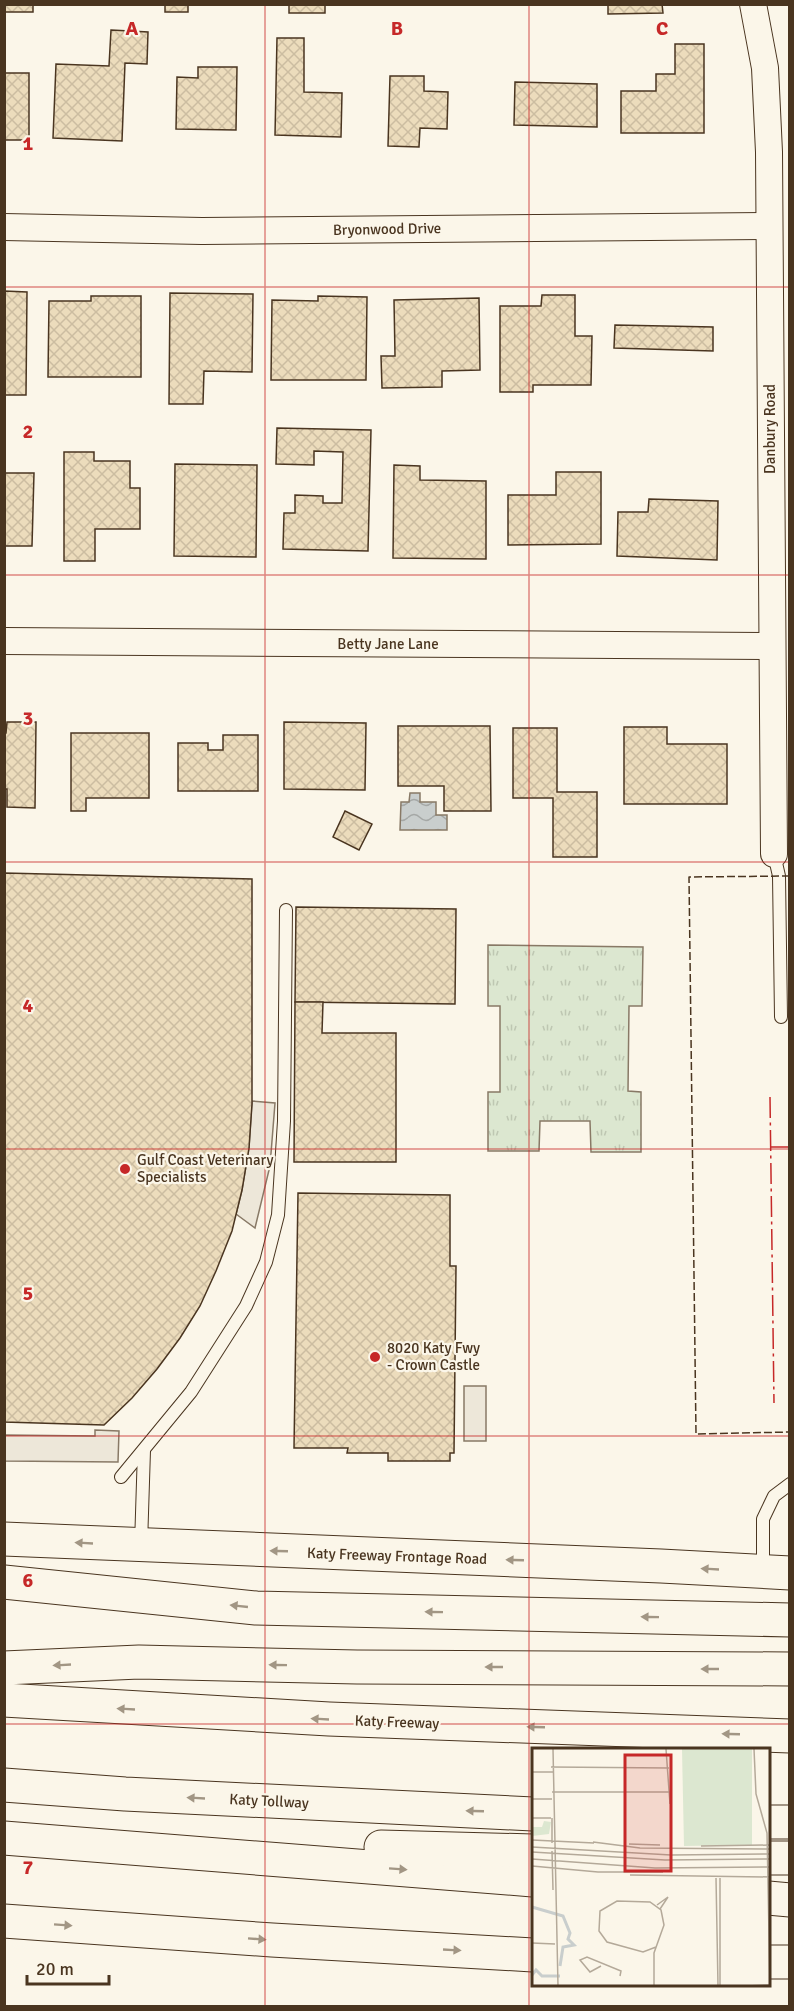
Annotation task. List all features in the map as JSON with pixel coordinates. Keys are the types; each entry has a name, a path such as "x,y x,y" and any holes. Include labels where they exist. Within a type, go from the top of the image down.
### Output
{"main road":[{"name":"Katy Freeway Frontage Road","path":"4,1539 661,1566 776,1573"},
{"path":"4,1582 256,1608 789,1620"},
{"path":"4,1668 138,1662 357,1667 789,1669"},
{"name":"Katy Freeway","path":"4,1701 329,1719 789,1736"},
{"name":"Katy Tollway","path":"4,1785 383,1808 532,1814"},
{"path":"770,1822 789,1822"},
{"path":"4,1837 532,1851"},
{"path":"4,1837 532,1880"},
{"path":"770,1858 789,1858"},
{"path":"770,1898 789,1900"},
{"path":"4,1920 272,1940 532,1954"},
{"path":"770,1962 789,1962"}],"street":[{"name":"Danbury Road","path":"753,4 765,68 769,152 774,854"},
{"name":"Bryonwood Drive","path":"4,227 202,231 769,226"},
{"name":"Betty Jane Lane","path":"4,642 771,646"}],"lane":[{"path":"774,854 779,876 781,1017"},
{"path":"121,1477 191,1392 246,1306 266,1262 278,1215 284,1121 286,910"},
{"path":"141,1546 144,1450"},
{"path":"776,1573 763,1519 774,1496 789,1484"}],"green space":[{"path":"488,945 643,947 642,1006 629,1006 628,1091 641,1092 641,1152 591,1152 590,1121 540,1121 539,1151 488,1151 488,1092 500,1092 500,1006 488,1006"}],"shaded area":[{"path":"252,1101 275,1103 270,1166 255,1228 236,1214 249,1148"},
{"path":"464,1386 486,1386 486,1441 464,1441"},
{"path":"95,1430 119,1431 118,1462 5,1461 5,1435 95,1436"}],"water":[{"path":"410,793 420,793 420,802 436,802 436,815 447,815 447,830 400,830 401,802 409,802"}],"building":[{"path":"4,4 33,4 33,12 4,12"},
{"path":"165,4 188,4 188,12 165,12"},
{"path":"289,4 325,4 325,13 289,13"},
{"path":"608,4 662,4 663,13 608,14"},
{"path":"111,30 148,32 147,64 125,63 122,141 53,138 56,64 109,66"},
{"path":"277,38 304,38 304,92 342,93 341,137 275,135"},
{"path":"675,44 704,44 704,133 621,133 621,91 656,91 656,74 675,74"},
{"path":"198,67 237,67 236,130 176,129 177,77 198,78"},
{"path":"4,73 29,73 29,140 4,140"},
{"path":"390,76 424,76 424,91 448,92 447,129 420,128 419,147 388,146"},
{"path":"515,82 597,84 597,127 514,125"},
{"path":"4,291 27,292 26,395 4,395"},
{"path":"170,293 253,294 252,372 204,371 203,404 169,404"},
{"path":"542,295 575,295 575,336 592,336 591,385 533,385 533,392 500,392 500,306 541,306"},
{"path":"91,296 141,296 141,377 48,377 49,301 91,301"},
{"path":"318,296 367,297 366,380 271,380 272,300 318,301"},
{"path":"479,298 480,370 442,371 442,387 382,388 381,356 395,356 394,300"},
{"path":"615,325 713,327 713,351 614,348"},
{"path":"277,428 371,430 368,551 283,549 284,513 295,513 295,495 323,496 323,503 342,503 343,452 314,451 314,465 276,464"},
{"path":"64,452 94,452 94,461 130,461 130,488 140,488 140,529 95,529 95,561 64,561"},
{"path":"175,464 257,465 256,557 174,556"},
{"path":"394,465 420,466 420,480 486,481 486,559 393,558"},
{"path":"556,472 601,472 601,544 508,545 508,495 556,495"},
{"path":"4,473 34,473 32,546 4,546"},
{"path":"649,499 718,501 717,560 617,556 618,512 648,512"},
{"path":"7,722 36,722 35,808 7,807 7,789 4,789 4,733 6,733"},
{"path":"284,722 366,723 365,790 284,789"},
{"path":"398,726 490,726 491,811 444,811 444,786 398,786"},
{"path":"624,727 667,727 667,744 727,744 727,804 624,804"},
{"path":"513,728 557,728 557,792 597,792 597,857 553,857 553,798 513,798"},
{"path":"71,733 149,733 149,798 86,798 86,811 71,811"},
{"path":"223,735 258,735 258,791 178,791 178,743 208,743 208,750 223,750"},
{"path":"345,811 372,824 359,850 333,837"},
{"name":"Gulf Coast Veterinary Specialists","path":"4,873 252,879 252,1104 249,1148 232,1231 200,1306 180,1338 132,1398 104,1425 4,1422"},
{"path":"296,907 456,909 455,1004 295,1002"},
{"path":"295,1002 323,1002 322,1033 396,1033 396,1162 294,1162"},
{"name":"8020 Katy Fwy - Crown Castle","path":"298,1193 450,1195 450,1266 456,1266 454,1453 450,1453 450,1461 388,1461 388,1453 347,1453 348,1448 294,1448"}],"fence":[{"path":"790,876 689,877 696,1434 790,1432"}],"power":[{"path":"770,1097 774,1403"},
{"path":"771,1147 790,1147"}],"place":[{"name":"Gulf Coast Veterinary Specialists","path":"125,1169"},
{"name":"8020 Katy Fwy - Crown Castle","path":"375,1357"}]}
